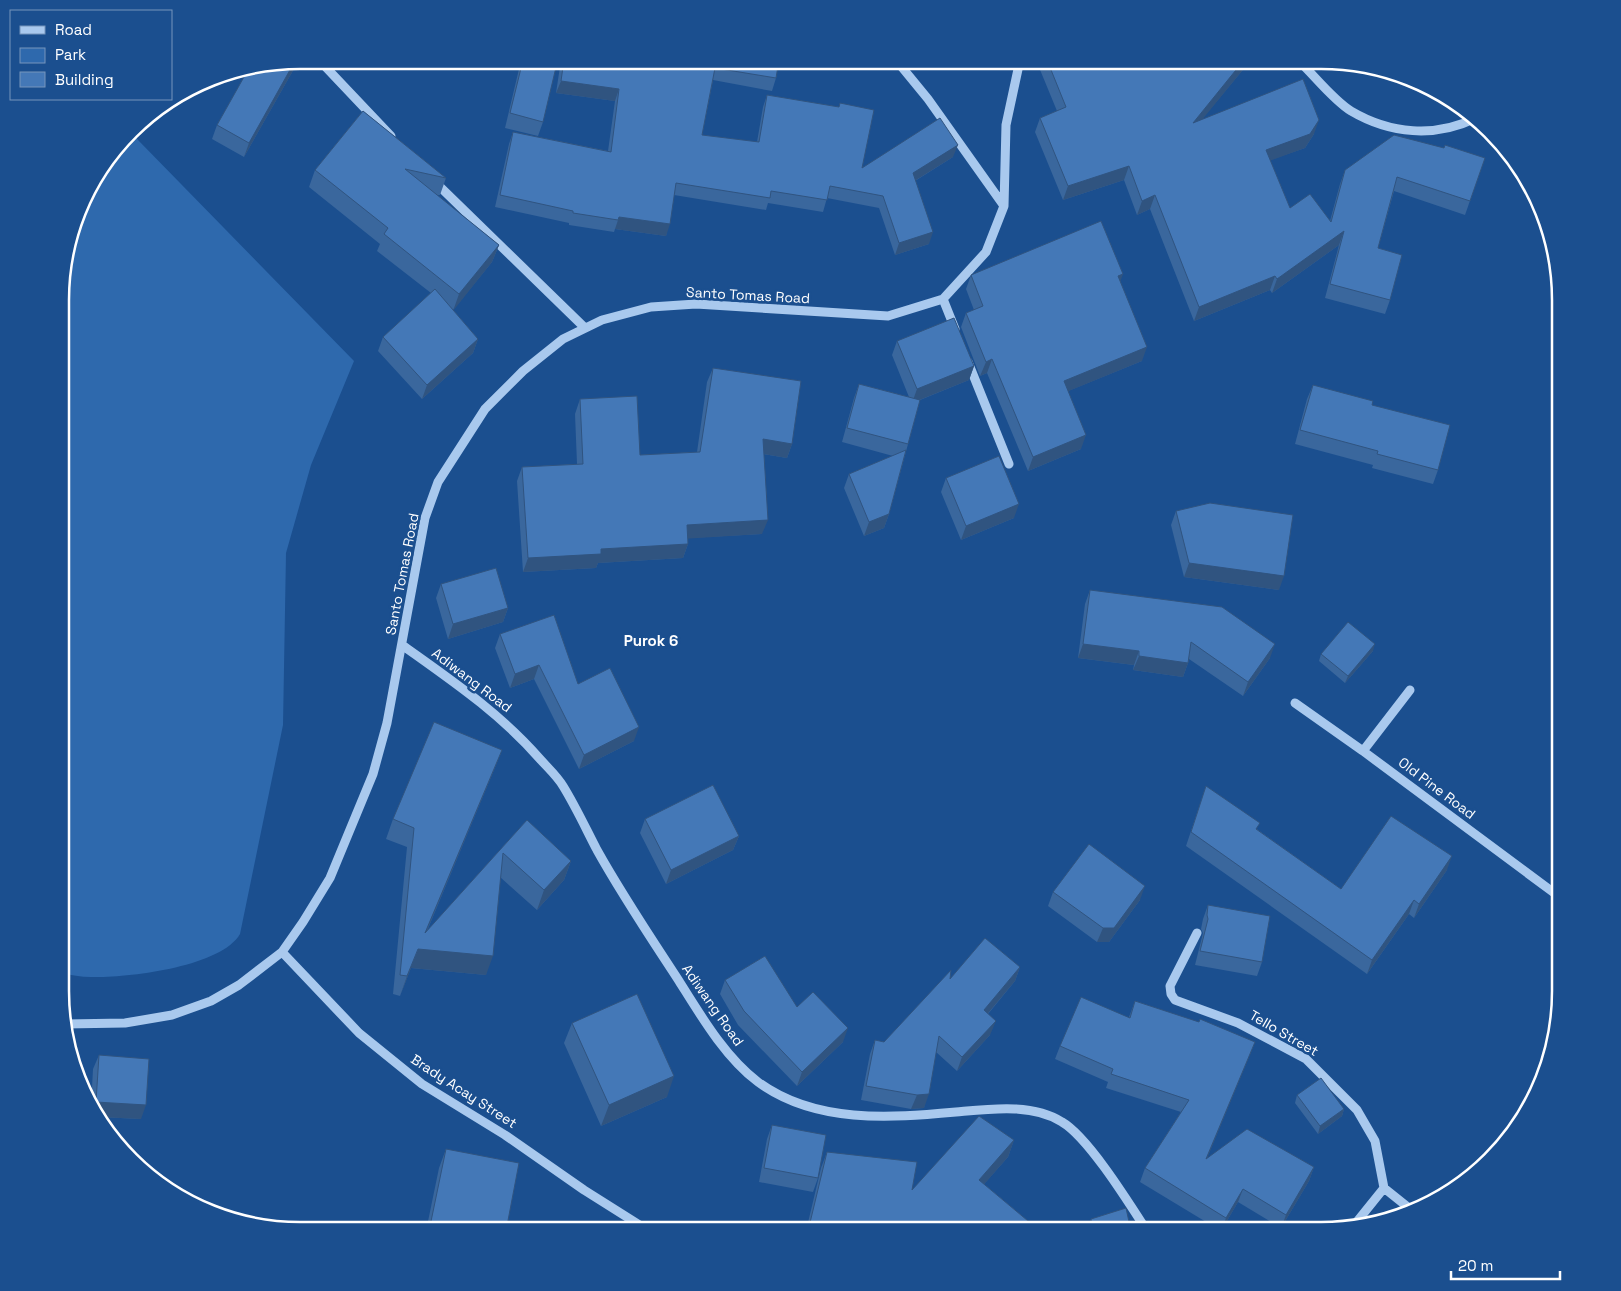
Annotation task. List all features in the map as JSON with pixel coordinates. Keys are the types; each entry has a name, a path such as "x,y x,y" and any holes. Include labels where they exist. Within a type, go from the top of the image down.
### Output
{"street":[{"path":"327,69 396,140"},
{"path":"903,69 928,99 1004,206"},
{"path":"1009,464 943,299 986,252 1004,206 1006,124 1018,69"},
{"path":"1307,69 1350,110 1388,129 1427,132 1468,121"},
{"path":"429,175 584,328"},
{"name":"Santo Tomas Road","path":"71,1024 125,1023 172,1015 211,1001 239,985 282,952 330,878 373,774 387,723 425,518 438,482 485,409 523,371 564,338 584,328 602,320 651,307 696,304 888,316 943,299"},
{"name":"Adiwang Road","path":"402,645 470,693 517,732 562,784 598,852 702,1017 735,1060 757,1081 780,1096 815,1109 867,1117 901,1117 985,1109 1040,1112 1062,1121 1081,1137 1141,1222"},
{"path":"1363,751 1410,690"},
{"name":"Old Pine Road","path":"1295,703 1363,751 1552,892"},
{"name":"Tello Street","path":"1197,933 1170,986 1170,994 1175,1000 1238,1023 1306,1058 1357,1110 1375,1141 1384,1188"},
{"name":"Brady Acay Street","path":"282,952 359,1033 422,1084 506,1135 584,1190 635,1222"},
{"path":"1358,1219 1384,1188 1407,1206"}],"green space":[{"path":"136,136 354,361 311,465 286,553 283,725 240,934 230,945 214,955 172,968 149,973 107,977 69,975 69,284 73,254 86,211 108,171"}],"building":[{"path":"291,69 249,143 217,125 245,76"},
{"path":"521,69 556,69 543,122 510,113"},
{"path":"563,69 715,69 702,135 759,142 767,95 839,107 840,103 874,110 862,168 940,118 958,145 913,173 933,232 899,243 883,196 830,186 827,200 771,191 770,198 676,183 670,224 619,217 618,220 573,213 573,211 500,195 513,132 611,152 619,89 561,81"},
{"path":"721,69 778,69 776,78"},
{"path":"1051,69 1237,69 1193,123 1303,79 1319,120 1310,134 1266,150 1290,208 1310,194 1331,222 1345,170 1394,135 1444,148 1445,145 1485,158 1470,201 1397,177 1378,248 1402,255 1390,300 1330,284 1344,231 1277,279 1275,276 1199,307 1155,195 1142,201 1129,166 1068,186 1040,118 1066,107"},
{"path":"363,111 446,178 405,169 499,245 459,294 384,234 388,228 315,170"},
{"path":"1101,221 1123,274 1118,276 1147,347 1064,381 1086,435 1033,457 992,359 986,362 966,313 983,306 971,275"},
{"path":"435,289 478,339 427,385 383,337"},
{"path":"954,318 974,366 917,389 897,341"},
{"path":"713,368 801,381 792,444 763,439 768,520 687,525 688,544 601,549 601,554 528,558 522,467 583,464 580,399 637,396 640,455 700,452"},
{"path":"859,384 920,400 908,444 847,428"},
{"path":"1313,385 1373,401 1372,405 1450,425 1438,470 1377,454 1378,451 1300,430"},
{"path":"906,450 889,514 869,522 849,474"},
{"path":"999,456 1019,504 966,526 946,478"},
{"path":"1210,503 1293,515 1284,576 1189,563 1176,511"},
{"path":"496,568 508,608 453,624 441,584"},
{"path":"1090,590 1222,607 1275,644 1248,682 1191,642 1188,663 1139,656 1139,651 1083,644"},
{"path":"554,615 578,684 610,668 639,727 584,755 539,665 515,674 500,634"},
{"path":"1348,622 1375,644 1348,676 1321,654"},
{"path":"434,722 502,750 425,933 527,820 571,861 544,890 503,853 493,956 418,949 407,976 400,975 414,828 393,819"},
{"path":"713,785 739,836 671,870 645,819"},
{"path":"1206,786 1260,823 1256,829 1341,889 1391,816 1452,856 1419,904 1414,900 1372,960 1191,832"},
{"path":"1089,844 1145,886 1114,928 1103,928 1053,892"},
{"path":"1208,905 1270,916 1262,962 1200,951 1208,919"},
{"path":"985,938 1020,967 984,1010 996,1021 962,1057 939,1036 929,1094 917,1095 866,1086 875,1040 884,1042 951,970 950,979"},
{"path":"765,956 797,1007 813,992 848,1028 802,1072 744,1011 725,980"},
{"path":"637,994 674,1076 609,1105 572,1023"},
{"path":"1081,997 1130,1018 1135,1001 1199,1022 1200,1019 1255,1042 1206,1159 1247,1129 1314,1167 1286,1215 1243,1189 1226,1218 1145,1168 1189,1100 1111,1074 1113,1069 1060,1046"},
{"path":"99,1055 149,1059 146,1105 97,1102"},
{"path":"1321,1078 1344,1109 1320,1126 1297,1095"},
{"path":"979,1116 1014,1140 979,1180 1029,1222 810,1222 827,1152 917,1162 912,1190"},
{"path":"772,1125 826,1135 818,1178 764,1168"},
{"path":"446,1149 519,1163 508,1222 431,1222"},
{"path":"1126,1208 1129,1222 1091,1222 1091,1219"}],"district":[{"name":"Purok 6","path":"651,640"}]}
